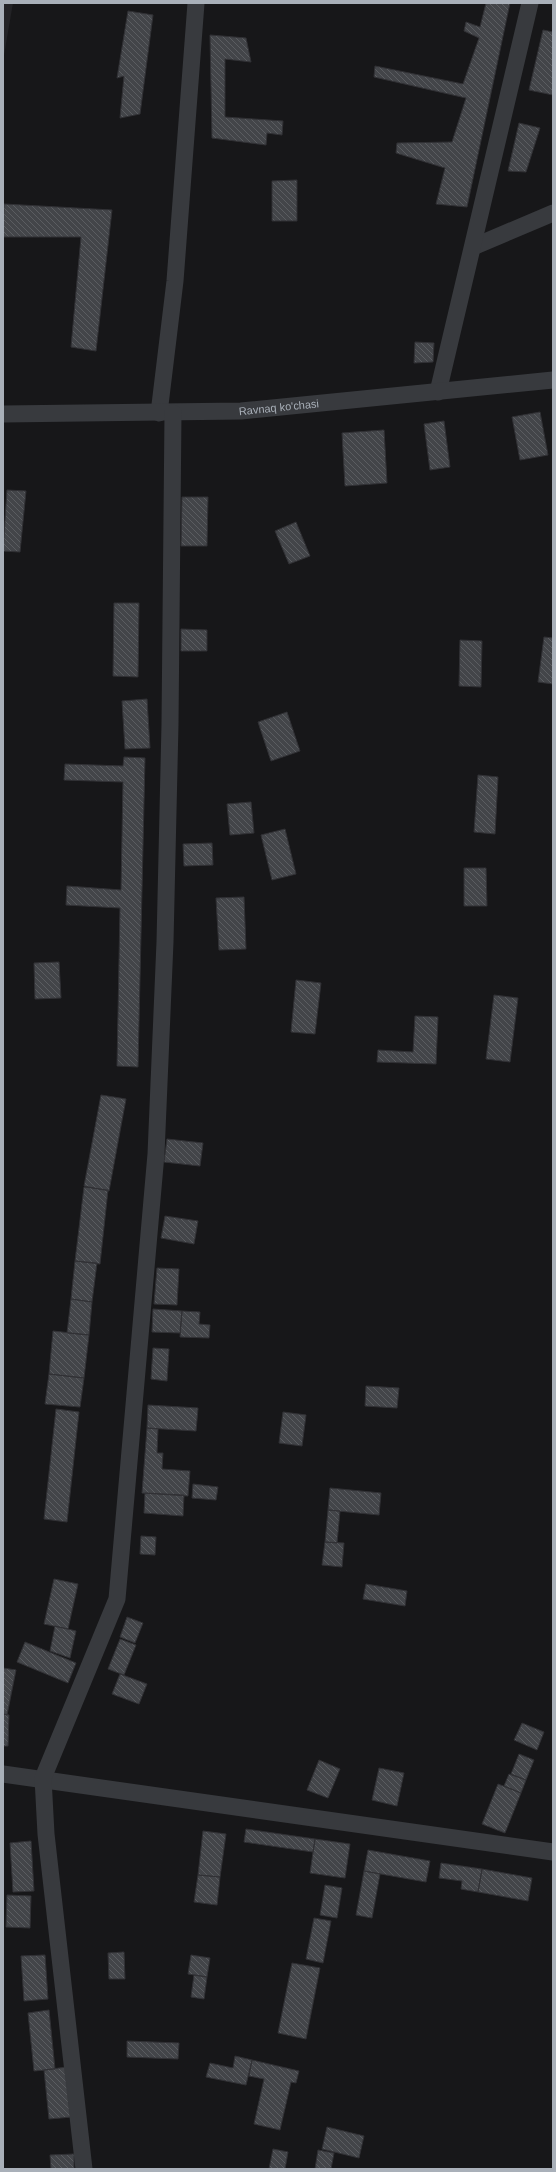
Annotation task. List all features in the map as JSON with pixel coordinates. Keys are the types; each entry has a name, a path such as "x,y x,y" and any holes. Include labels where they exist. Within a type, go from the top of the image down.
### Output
{"street":[{"path":"84,2169 46,1834 43,1778 117,1599 156,1154 166,896 166,413 196,3"},
{"path":"438,392 530,3"},
{"path":"473,248 553,212"},
{"name":"Ravnaq ko'chasi","path":"3,414 241,411 553,380"},
{"path":"3,1774 43,1778 553,1852"}],"shaded area":[{"path":"3,3 13,3 3,61"}],"building":[{"path":"486,3 510,3 467,207 436,204 445,168 396,153 397,143 452,142 466,98 374,77 375,66 463,84 479,38 464,31 466,22 480,27"},
{"path":"128,11 153,15 140,114 120,118 124,76 117,78"},
{"path":"543,30 553,32 553,95 529,90"},
{"path":"210,35 246,38 251,62 225,59 225,117 283,121 282,135 267,133 266,145 212,138"},
{"path":"519,123 540,128 526,172 508,171"},
{"path":"297,180 297,221 272,221 272,181"},
{"path":"4,204 112,210 96,351 71,347 81,237 3,237"},
{"path":"415,342 434,343 433,362 414,363"},
{"path":"540,412 548,455 520,460 512,417"},
{"path":"444,421 450,467 430,470 424,424"},
{"path":"384,430 387,483 345,486 342,433"},
{"path":"7,490 26,491 20,552 3,551"},
{"path":"182,497 208,497 207,546 181,546"},
{"path":"296,522 310,556 289,564 275,531"},
{"path":"114,603 139,603 138,677 113,676"},
{"path":"181,629 207,630 207,651 181,651"},
{"path":"544,637 553,638 553,684 538,682"},
{"path":"460,640 482,641 481,687 459,686"},
{"path":"147,699 150,748 125,749 122,701"},
{"path":"287,712 300,751 271,761 258,722"},
{"path":"124,757 145,758 138,1067 117,1066 120,908 66,905 67,886 121,890 123,782 64,780 65,764 123,766"},
{"path":"478,775 498,777 495,834 474,832"},
{"path":"251,802 254,833 230,835 227,804"},
{"path":"285,829 296,874 272,880 261,835"},
{"path":"212,843 213,865 184,866 183,844"},
{"path":"464,868 486,868 487,906 464,906"},
{"path":"244,897 246,949 219,950 216,898"},
{"path":"59,962 61,998 35,999 34,963"},
{"path":"296,980 321,983 315,1034 291,1032"},
{"path":"494,995 518,998 510,1062 486,1059"},
{"path":"415,1016 438,1017 436,1064 377,1062 378,1050 413,1052"},
{"path":"101,1095 126,1099 109,1191 84,1186"},
{"path":"167,1139 203,1143 200,1166 164,1162"},
{"path":"84,1187 108,1190 100,1264 75,1261"},
{"path":"165,1216 198,1221 194,1244 161,1238"},
{"path":"75,1261 97,1263 92,1302 71,1299"},
{"path":"157,1268 179,1269 177,1305 154,1304"},
{"path":"71,1299 92,1302 89,1335 67,1333"},
{"path":"153,1309 182,1311 180,1333 152,1332"},
{"path":"182,1311 200,1312 199,1324 210,1325 209,1338 180,1337"},
{"path":"53,1331 89,1335 84,1378 49,1374"},
{"path":"153,1348 169,1349 167,1381 151,1379"},
{"path":"49,1374 84,1378 80,1407 45,1404"},
{"path":"366,1386 399,1388 397,1408 365,1406"},
{"path":"148,1405 198,1408 196,1431 147,1428"},
{"path":"56,1409 79,1412 67,1522 44,1519"},
{"path":"283,1412 306,1415 302,1446 279,1443"},
{"path":"147,1428 158,1429 157,1453 163,1453 162,1469 190,1471 188,1496 142,1493"},
{"path":"193,1484 218,1487 216,1500 192,1498"},
{"path":"330,1488 381,1493 379,1515 328,1510"},
{"path":"145,1493 184,1495 183,1516 144,1513"},
{"path":"328,1510 340,1511 337,1543 325,1542"},
{"path":"141,1536 156,1537 155,1555 140,1554"},
{"path":"325,1542 344,1543 342,1567 322,1565"},
{"path":"54,1579 78,1584 68,1629 44,1624"},
{"path":"366,1584 407,1591 405,1606 363,1599"},
{"path":"127,1617 143,1623 135,1643 120,1637"},
{"path":"55,1626 76,1631 70,1658 50,1651"},
{"path":"120,1639 136,1645 124,1675 108,1669"},
{"path":"25,1642 76,1663 68,1683 17,1662"},
{"path":"3,1668 16,1670 7,1715 3,1714"},
{"path":"120,1674 147,1684 139,1704 112,1694"},
{"path":"3,1714 9,1715 8,1746 3,1746"},
{"path":"522,1723 544,1732 537,1750 514,1740"},
{"path":"519,1754 534,1760 526,1780 511,1774"},
{"path":"319,1760 340,1769 328,1798 307,1790"},
{"path":"379,1768 404,1773 397,1806 372,1800"},
{"path":"509,1774 526,1780 521,1793 504,1786"},
{"path":"498,1784 521,1793 505,1833 482,1824"},
{"path":"246,1829 315,1839 313,1852 244,1842"},
{"path":"203,1831 226,1834 220,1877 198,1875"},
{"path":"315,1839 350,1844 345,1878 310,1873"},
{"path":"31,1841 34,1891 13,1892 10,1843"},
{"path":"368,1850 430,1861 426,1882 364,1871"},
{"path":"441,1863 482,1869 478,1892 461,1889 462,1881 439,1878"},
{"path":"482,1869 532,1878 528,1901 478,1892"},
{"path":"364,1871 380,1874 372,1918 356,1915"},
{"path":"198,1875 220,1877 217,1905 194,1902"},
{"path":"325,1885 342,1888 337,1918 320,1915"},
{"path":"7,1895 31,1896 30,1928 6,1927"},
{"path":"314,1918 331,1921 323,1963 306,1959"},
{"path":"124,1952 125,1979 109,1979 108,1953"},
{"path":"45,1955 48,1999 24,2001 21,1956"},
{"path":"191,1955 210,1958 207,1977 188,1974"},
{"path":"292,1963 320,1968 306,2039 278,2033"},
{"path":"194,1975 207,1977 204,1999 191,1997"},
{"path":"49,2010 55,2069 34,2071 28,2013"},
{"path":"127,2041 179,2043 178,2059 127,2057"},
{"path":"235,2056 252,2060 246,2085 206,2077 210,2063 233,2068"},
{"path":"252,2060 299,2071 296,2083 291,2082 280,2130 254,2124 264,2079 249,2076"},
{"path":"67,2067 72,2117 49,2119 44,2070"},
{"path":"327,2127 364,2136 359,2158 322,2149"},
{"path":"273,2149 288,2152 285,2169 269,2169"},
{"path":"318,2150 334,2153 331,2169 315,2169"},
{"path":"74,2154 74,2169 51,2169 50,2155"}]}
